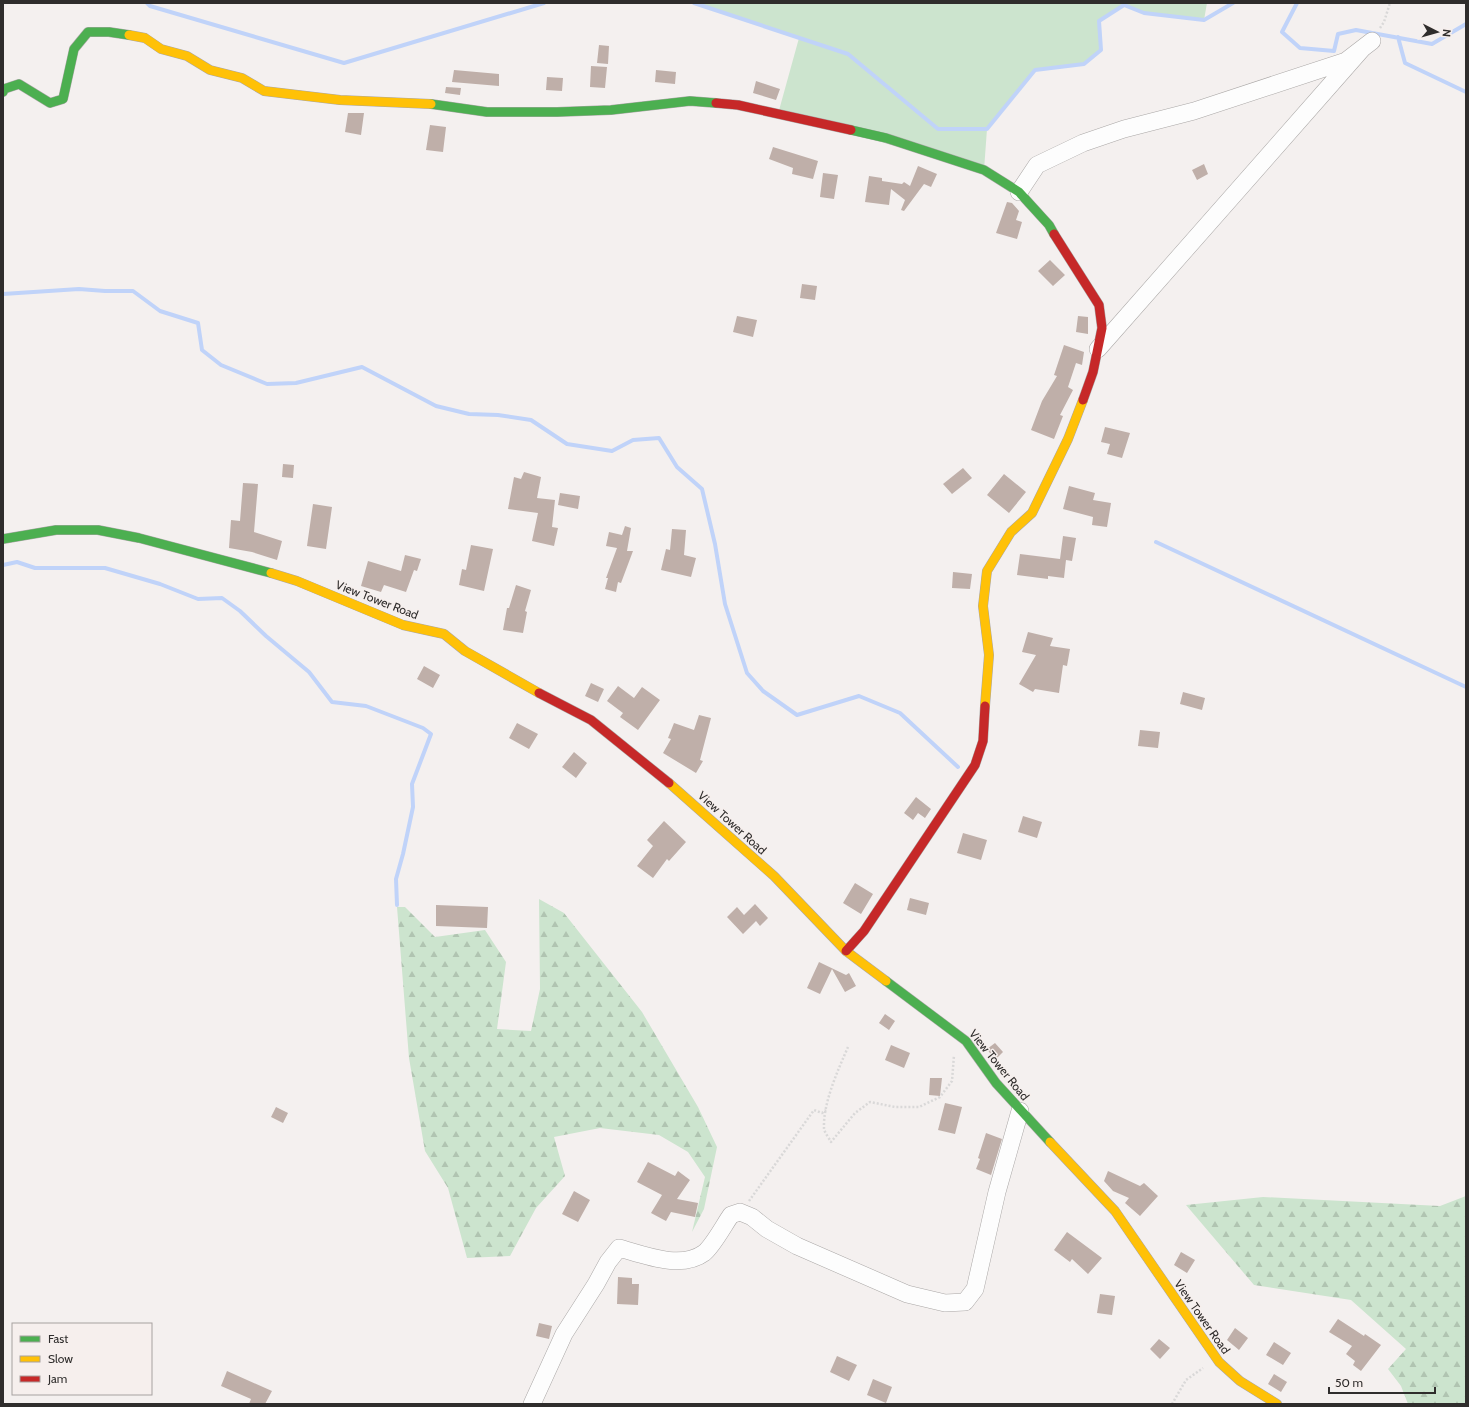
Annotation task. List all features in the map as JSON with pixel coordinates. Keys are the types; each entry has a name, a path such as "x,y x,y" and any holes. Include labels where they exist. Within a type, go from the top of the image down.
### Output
{"street":[{"path":"3,92 4,89 19,84 50,103 63,99 74,49 88,32 108,32 145,38 161,49 187,56 210,70 242,78 264,90 296,96 340,100 426,102 487,112 611,110 690,101 738,105 886,138 984,170 1019,192 1049,225 1099,305 1102,328 1093,372 1068,439 1032,513 1011,532 987,571 983,606 989,663 983,741 975,765 864,932 846,952"},
{"path":"1019,192 1037,165 1083,143 1124,129 1194,110 1279,84 1346,61 1367,45 1098,349"},
{"name":"View Tower Road","path":"3,539 56,530 98,530 139,538 238,563 297,581 403,625 444,634 465,650 564,707 592,720 650,766 774,876 846,952 966,1041 996,1083 1020,1111 1115,1211 1216,1358 1240,1380 1277,1404"},
{"path":"532,1404 564,1334 596,1284 608,1262 620,1248 662,1259 689,1260 705,1252 731,1215 740,1212 752,1217 767,1229 797,1246 907,1294 945,1303 965,1302 976,1288 997,1192 1020,1111"}],"path":[{"path":"1384,22 1390,3"},
{"path":"848,1047 832,1088 827,1110 824,1129 831,1142 855,1113 870,1102 895,1107 919,1107 940,1097 952,1081 954,1051 966,1041"},
{"path":"740,1212 814,1110 822,1113 827,1110"},
{"path":"1172,1404 1186,1380 1216,1358"}],"green space":[{"path":"694,3 1207,3 1204,20 1144,13 1124,5 1099,21 1101,50 1084,64 1035,71 987,129 984,170 778,114 799,38"},
{"path":"539,899 564,913 642,1012 698,1107 717,1147 704,1209 692,1232 705,1177 688,1152 659,1135 600,1128 554,1137 565,1176 536,1208 510,1256 467,1258 448,1188 425,1151 409,1058 397,907 405,907 435,937 485,930 506,962 497,1029 531,1031 540,989"},
{"path":"1466,1196 1466,1404 1408,1404 1401,1386 1388,1369 1406,1349 1351,1300 1254,1285 1186,1205 1263,1197 1440,1206"}],"building":[{"path":"599,45 609,46 608,64 597,63"},
{"path":"591,66 607,67 605,88 590,87"},
{"path":"454,70 499,74 499,86 452,82"},
{"path":"656,70 676,72 675,84 655,82"},
{"path":"547,77 563,78 562,91 546,90"},
{"path":"756,81 780,89 776,100 753,93"},
{"path":"446,87 461,88 460,95 445,93"},
{"path":"348,113 364,113 361,135 345,132"},
{"path":"430,125 446,127 443,152 426,150"},
{"path":"773,147 818,161 813,179 792,174 793,168 769,159"},
{"path":"1204,164 1208,174 1197,180 1192,170"},
{"path":"918,166 937,174 931,187 924,184 904,211 901,210 905,200 891,189 889,205 865,202 869,176 882,178 882,181 902,184 904,182 910,186"},
{"path":"823,173 838,175 834,199 820,197"},
{"path":"1007,202 1012,203 1019,211 1016,220 1022,222 1017,239 996,233"},
{"path":"1050,260 1065,275 1053,286 1038,271"},
{"path":"802,284 817,286 815,300 800,298"},
{"path":"737,316 757,320 753,337 733,332"},
{"path":"1078,316 1088,317 1088,334 1076,332"},
{"path":"1064,345 1084,352 1082,365 1076,363 1068,387 1073,390 1060,415 1063,416 1054,439 1031,430 1042,401 1057,376 1054,375"},
{"path":"1105,427 1130,433 1122,458 1107,454 1110,444 1101,442"},
{"path":"283,464 294,465 293,478 282,477"},
{"path":"963,468 972,478 952,494 943,484"},
{"path":"524,472 541,477 537,498 555,500 552,527 558,528 554,546 532,541 538,513 508,509 514,477 521,479"},
{"path":"1004,474 1026,492 1009,513 987,495"},
{"path":"243,483 258,484 254,532 282,541 277,560 252,552 229,548 231,520 240,521"},
{"path":"1069,486 1095,493 1093,500 1111,503 1107,527 1092,525 1093,517 1063,509"},
{"path":"560,493 580,496 578,509 558,505"},
{"path":"313,504 332,507 326,549 307,546"},
{"path":"625,526 631,528 627,551 633,551 621,583 618,582 616,592 605,589 608,578 606,578 617,548 606,546 609,532 622,535"},
{"path":"672,529 686,530 684,555 696,558 691,577 661,570 666,549 670,550"},
{"path":"1063,536 1076,538 1072,561 1066,560 1064,578 1048,576 1048,579 1017,575 1020,554 1060,559"},
{"path":"471,545 493,549 484,591 459,585 462,569 466,570"},
{"path":"405,555 421,559 417,571 414,570 406,592 384,585 381,592 361,586 368,561 401,571"},
{"path":"953,572 972,574 970,589 952,588"},
{"path":"516,585 531,590 525,611 527,612 523,633 503,630 507,608 509,608"},
{"path":"1028,632 1053,638 1050,646 1070,649 1067,666 1063,665 1059,693 1035,689 1033,692 1019,684 1036,655 1022,652"},
{"path":"424,666 440,675 433,688 417,679"},
{"path":"591,683 604,689 598,702 585,696"},
{"path":"618,686 634,698 642,687 660,700 638,730 620,717 623,713 607,701"},
{"path":"1183,692 1205,698 1202,710 1180,704"},
{"path":"699,715 711,718 700,760 703,761 696,773 663,753 671,739 668,738 674,723 694,730"},
{"path":"517,723 538,734 529,749 509,738"},
{"path":"1140,730 1160,732 1158,748 1138,746"},
{"path":"574,752 587,763 576,778 562,767"},
{"path":"916,797 931,809 925,818 918,813 913,820 904,813"},
{"path":"1023,816 1042,822 1037,838 1018,832"},
{"path":"664,821 686,842 669,861 667,859 653,878 637,866 653,846 647,840"},
{"path":"963,833 987,840 981,860 957,853"},
{"path":"855,883 873,894 861,914 843,903"},
{"path":"910,898 929,903 926,915 907,910"},
{"path":"755,904 768,918 760,926 756,921 743,934 727,917 737,907 744,915"},
{"path":"436,905 488,907 487,928 436,926"},
{"path":"819,962 846,975 849,973 856,986 845,992 832,969 820,994 807,988"},
{"path":"885,1014 895,1021 889,1030 879,1023"},
{"path":"995,1043 1003,1052 995,1060 987,1049"},
{"path":"891,1045 910,1053 904,1068 885,1060"},
{"path":"930,1078 942,1078 940,1096 929,1095"},
{"path":"945,1103 962,1107 955,1134 938,1130"},
{"path":"276,1107 288,1113 283,1123 271,1117"},
{"path":"986,1133 1002,1139 991,1175 976,1169"},
{"path":"648,1162 675,1176 678,1171 690,1180 677,1199 698,1203 695,1217 671,1212 666,1221 651,1213 662,1195 637,1182"},
{"path":"1108,1171 1140,1186 1144,1183 1158,1196 1140,1216 1125,1203 1129,1198 1113,1191 1104,1181"},
{"path":"574,1191 590,1200 578,1222 562,1214"},
{"path":"1067,1232 1102,1258 1088,1274 1072,1259 1070,1262 1054,1250"},
{"path":"1181,1252 1195,1260 1187,1273 1174,1265"},
{"path":"618,1277 632,1278 632,1284 639,1284 638,1305 617,1304"},
{"path":"1100,1294 1115,1296 1112,1315 1097,1313"},
{"path":"1338,1319 1381,1345 1361,1371 1353,1365 1355,1361 1346,1354 1352,1346 1329,1332"},
{"path":"539,1323 552,1326 549,1339 536,1336"},
{"path":"1235,1328 1248,1338 1239,1350 1227,1340"},
{"path":"1159,1339 1170,1348 1160,1359 1150,1349"},
{"path":"1274,1342 1291,1353 1283,1365 1266,1355"},
{"path":"837,1356 857,1365 849,1381 830,1372"},
{"path":"227,1371 272,1391 265,1404 249,1404 251,1399 221,1386"},
{"path":"1274,1374 1287,1382 1281,1392 1268,1384"},
{"path":"873,1379 892,1387 886,1403 867,1395"}],"waterway":[{"path":"147,3 150,6 344,63 544,3"},
{"path":"694,3 848,54 938,129 987,129 1035,70 1084,64 1101,50 1099,21 1124,5 1144,13 1204,20 1233,3"},
{"path":"1297,3 1282,32 1300,48 1334,51 1338,34 1356,30 1432,44 1466,24"},
{"path":"1398,37 1405,63 1466,92"},
{"path":"3,294 79,289 133,291 160,311 198,323 202,350 221,365 267,384 296,383 362,367 436,406 469,414 498,415 531,420 567,444 612,451 633,440 659,438 677,467 702,489 715,544 725,604 747,673 763,691 797,715 859,696 900,713 958,767"},
{"path":"1156,542 1466,687"},
{"path":"3,565 17,562 35,568 105,568 160,584 198,599 222,598 240,611 266,636 309,672 332,702 366,706 423,728 431,734 412,784 413,807 396,879 397,905"}],"traffic: fast":[{"path":"3,92 4,89 19,84 50,103 63,99 74,49 88,32 109,32 129,35"},
{"path":"431,104 487,112 557,112 611,110 690,101 716,103"},
{"path":"851,130 886,138 984,170 1019,192 1049,225 1054,234"},
{"path":"3,539 56,530 98,530 139,538 271,573"},
{"path":"886,981 966,1041 996,1083 1050,1142"}],"traffic: slow":[{"path":"129,35 145,38 161,49 187,56 210,70 242,78 264,91 340,100 431,104"},
{"path":"985,706 989,655 983,606 987,571 1011,532 1032,513 1068,439 1083,400"},
{"path":"271,573 297,581 403,625 444,634 465,651 539,693"},
{"path":"669,783 774,876 846,951 886,981"},
{"path":"1050,1142 1115,1211 1219,1362 1240,1381 1277,1404"}],"traffic: jam":[{"path":"716,103 738,105 851,130"},
{"path":"1054,234 1099,305 1102,328 1093,372 1083,400"},
{"path":"539,693 591,720 669,783"},
{"path":"846,951 864,931 975,765 983,741 985,706"}]}
